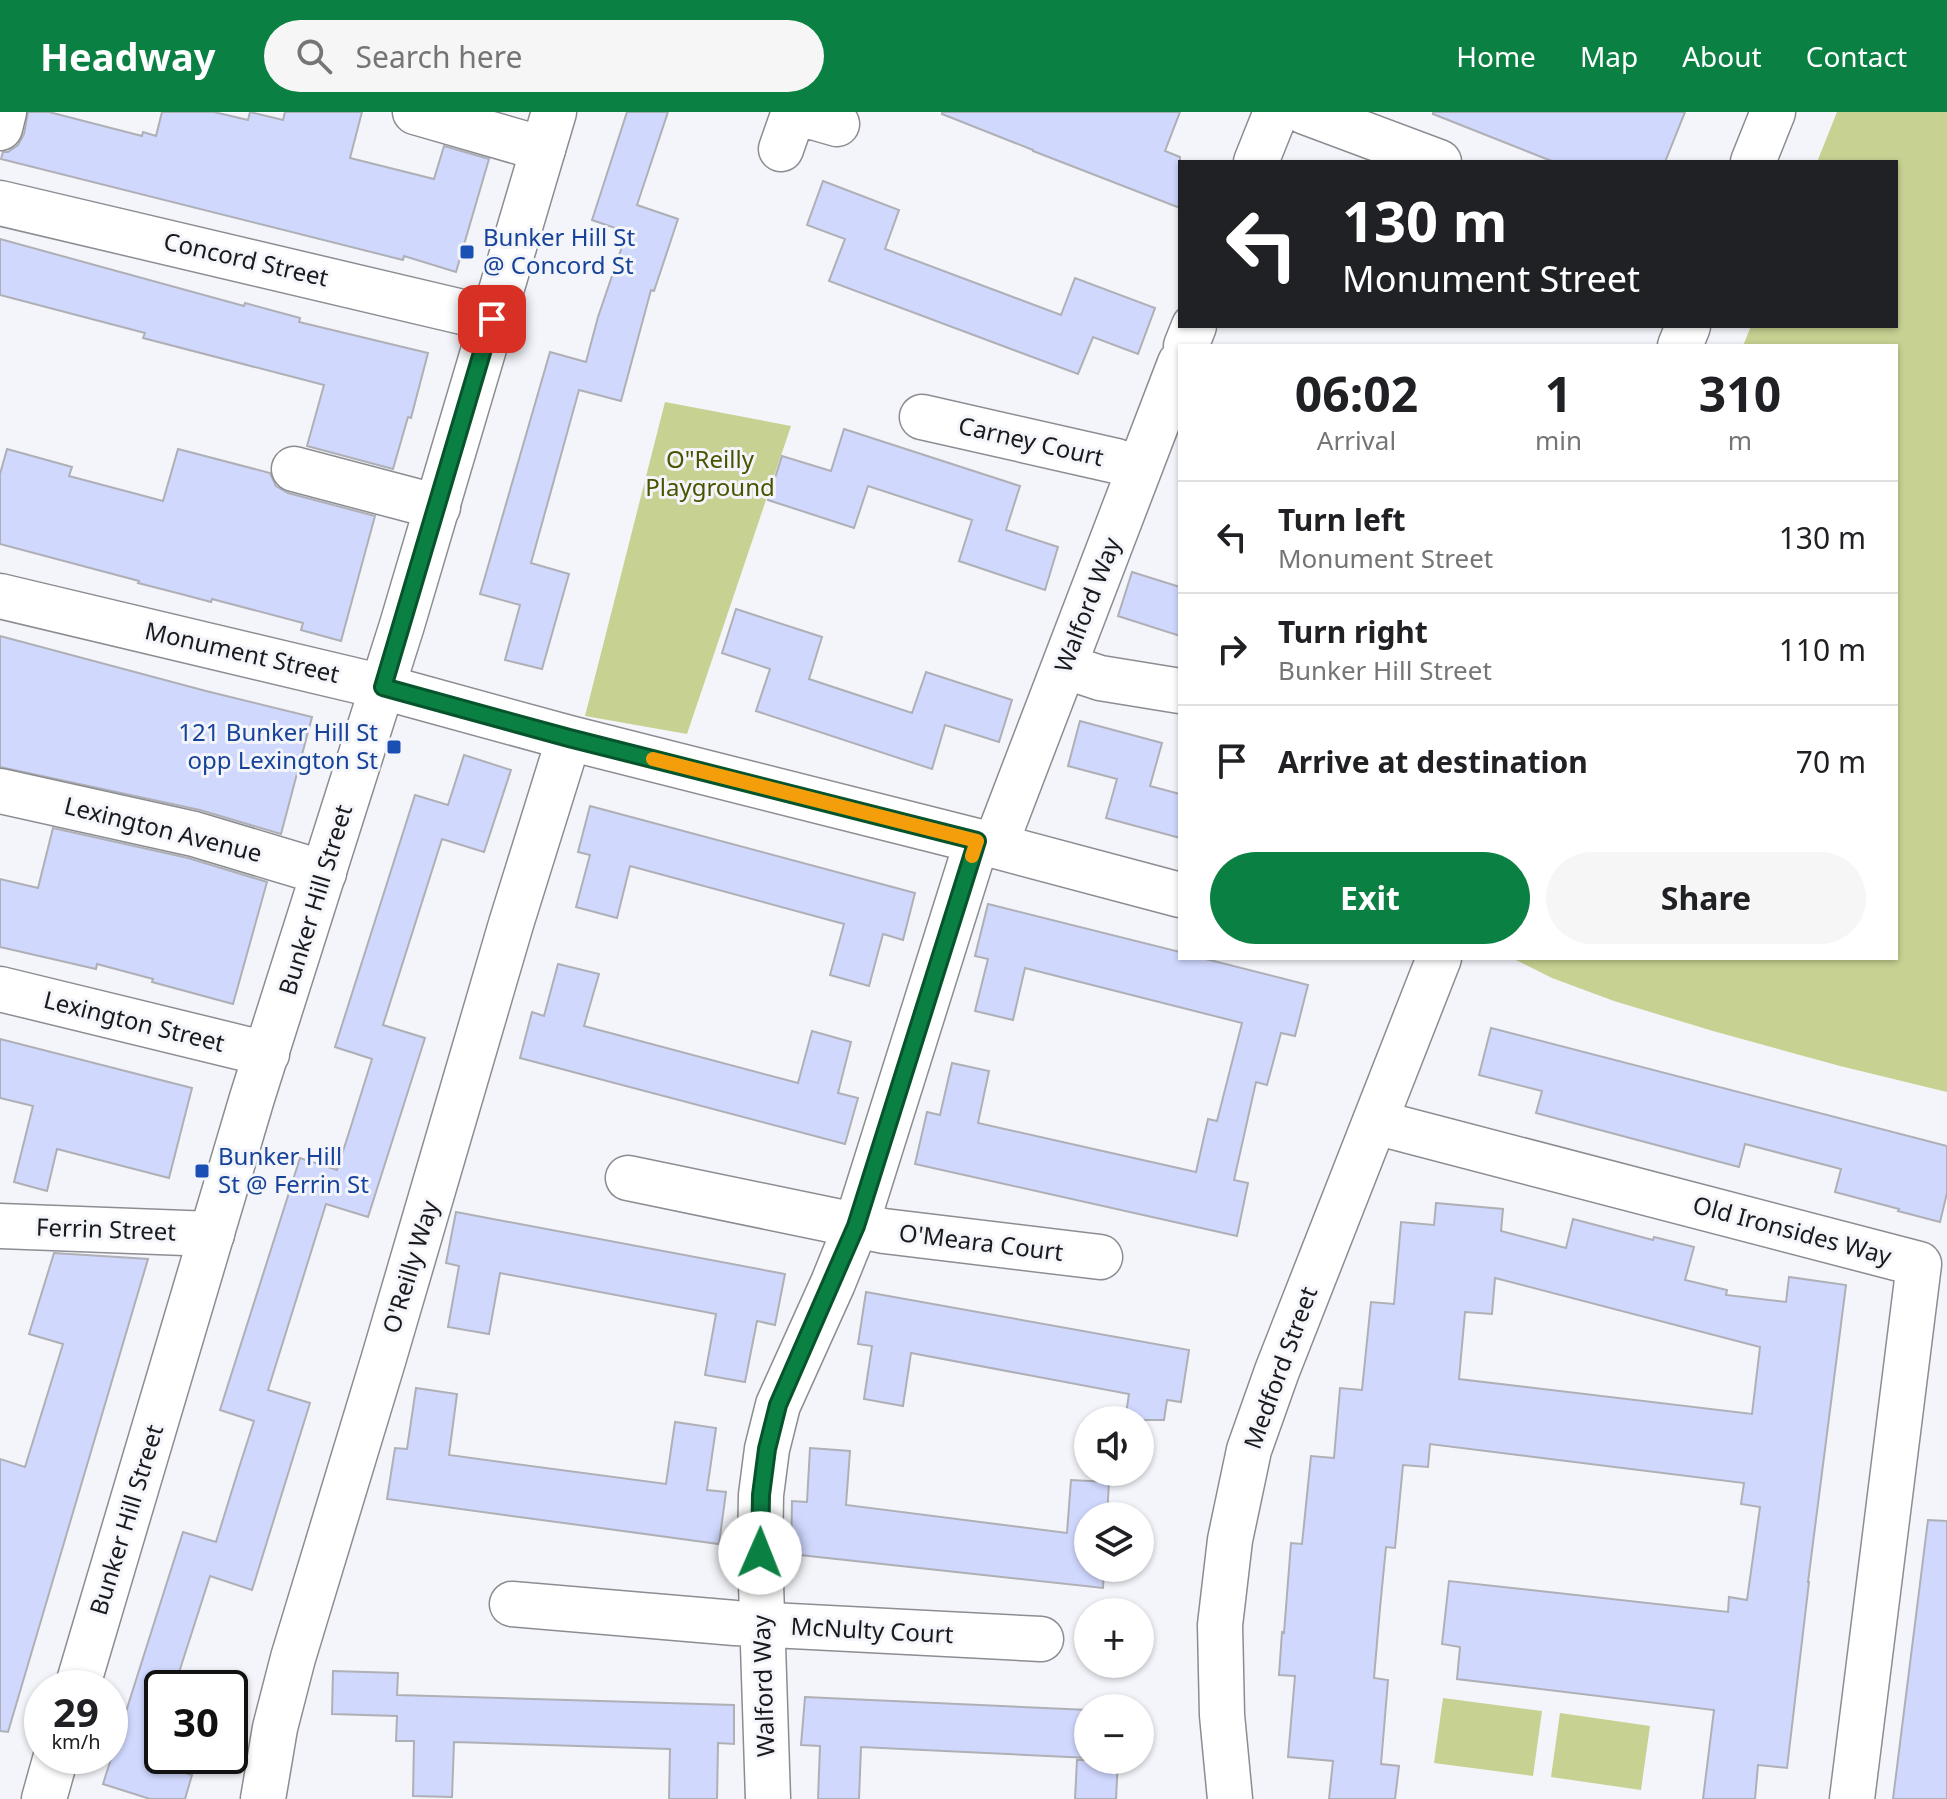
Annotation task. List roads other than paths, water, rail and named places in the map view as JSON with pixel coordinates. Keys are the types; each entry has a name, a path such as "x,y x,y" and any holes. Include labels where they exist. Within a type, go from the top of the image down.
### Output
{"street":[{"path":"0,128 4,112"},
{"path":"415,112 548,131"},
{"path":"1257,160 1276,112"},
{"path":"1305,112 1434,160"},
{"path":"1754,160 1773,112"},
{"path":"790,124 837,124"},
{"name":"Bunker Hill Street","path":"82,1670 252,1098 438,507 548,131"},
{"name":"Concord Street","path":"0,203 492,319"},
{"name":"Walford Way","path":"768,1799 761,1495 767,1449 778,1405 856,1226 986,844 1064,666 1178,368"},
{"name":"Carney Court","path":"922,417 1116,461 1139,469"},
{"path":"294,469 438,507"},
{"name":"Monument Street","path":"0,596 383,687 1178,894"},
{"path":"1064,666 1100,678 1178,691"},
{"name":"O'Reilly Way","path":"263,1799 275,1728 293,1658 569,738"},
{"name":"Lexington Avenue","path":"0,791 194,834 324,873"},
{"name":"Medford Street","path":"1230,1799 1222,1715 1220,1625 1230,1540 1249,1450 1375,1122 1432,960"},
{"name":"Lexington Street","path":"0,989 267,1054"},
{"name":"Old Ironsides Way","path":"1375,1122 1919,1264 1852,1799"},
{"name":"O'Meara Court","path":"628,1178 884,1231 1100,1257"},
{"name":"Ferrin Street","path":"4,1236 212,1234"},
{"name":"McNulty Court","path":"512,1604 763,1625 1041,1639"},
{"path":"44,1799 51,1774"}],"place":[{"name":"Bunker Hill St @ Concord St","path":"467,252"},
{"name":"121 Bunker Hill St opp Lexington St","path":"394,747"},
{"name":"Bunker Hill St @ Ferrin St","path":"202,1171"}],"park label":[{"name":"O\"Reilly Playground","path":"710,474"}]}
